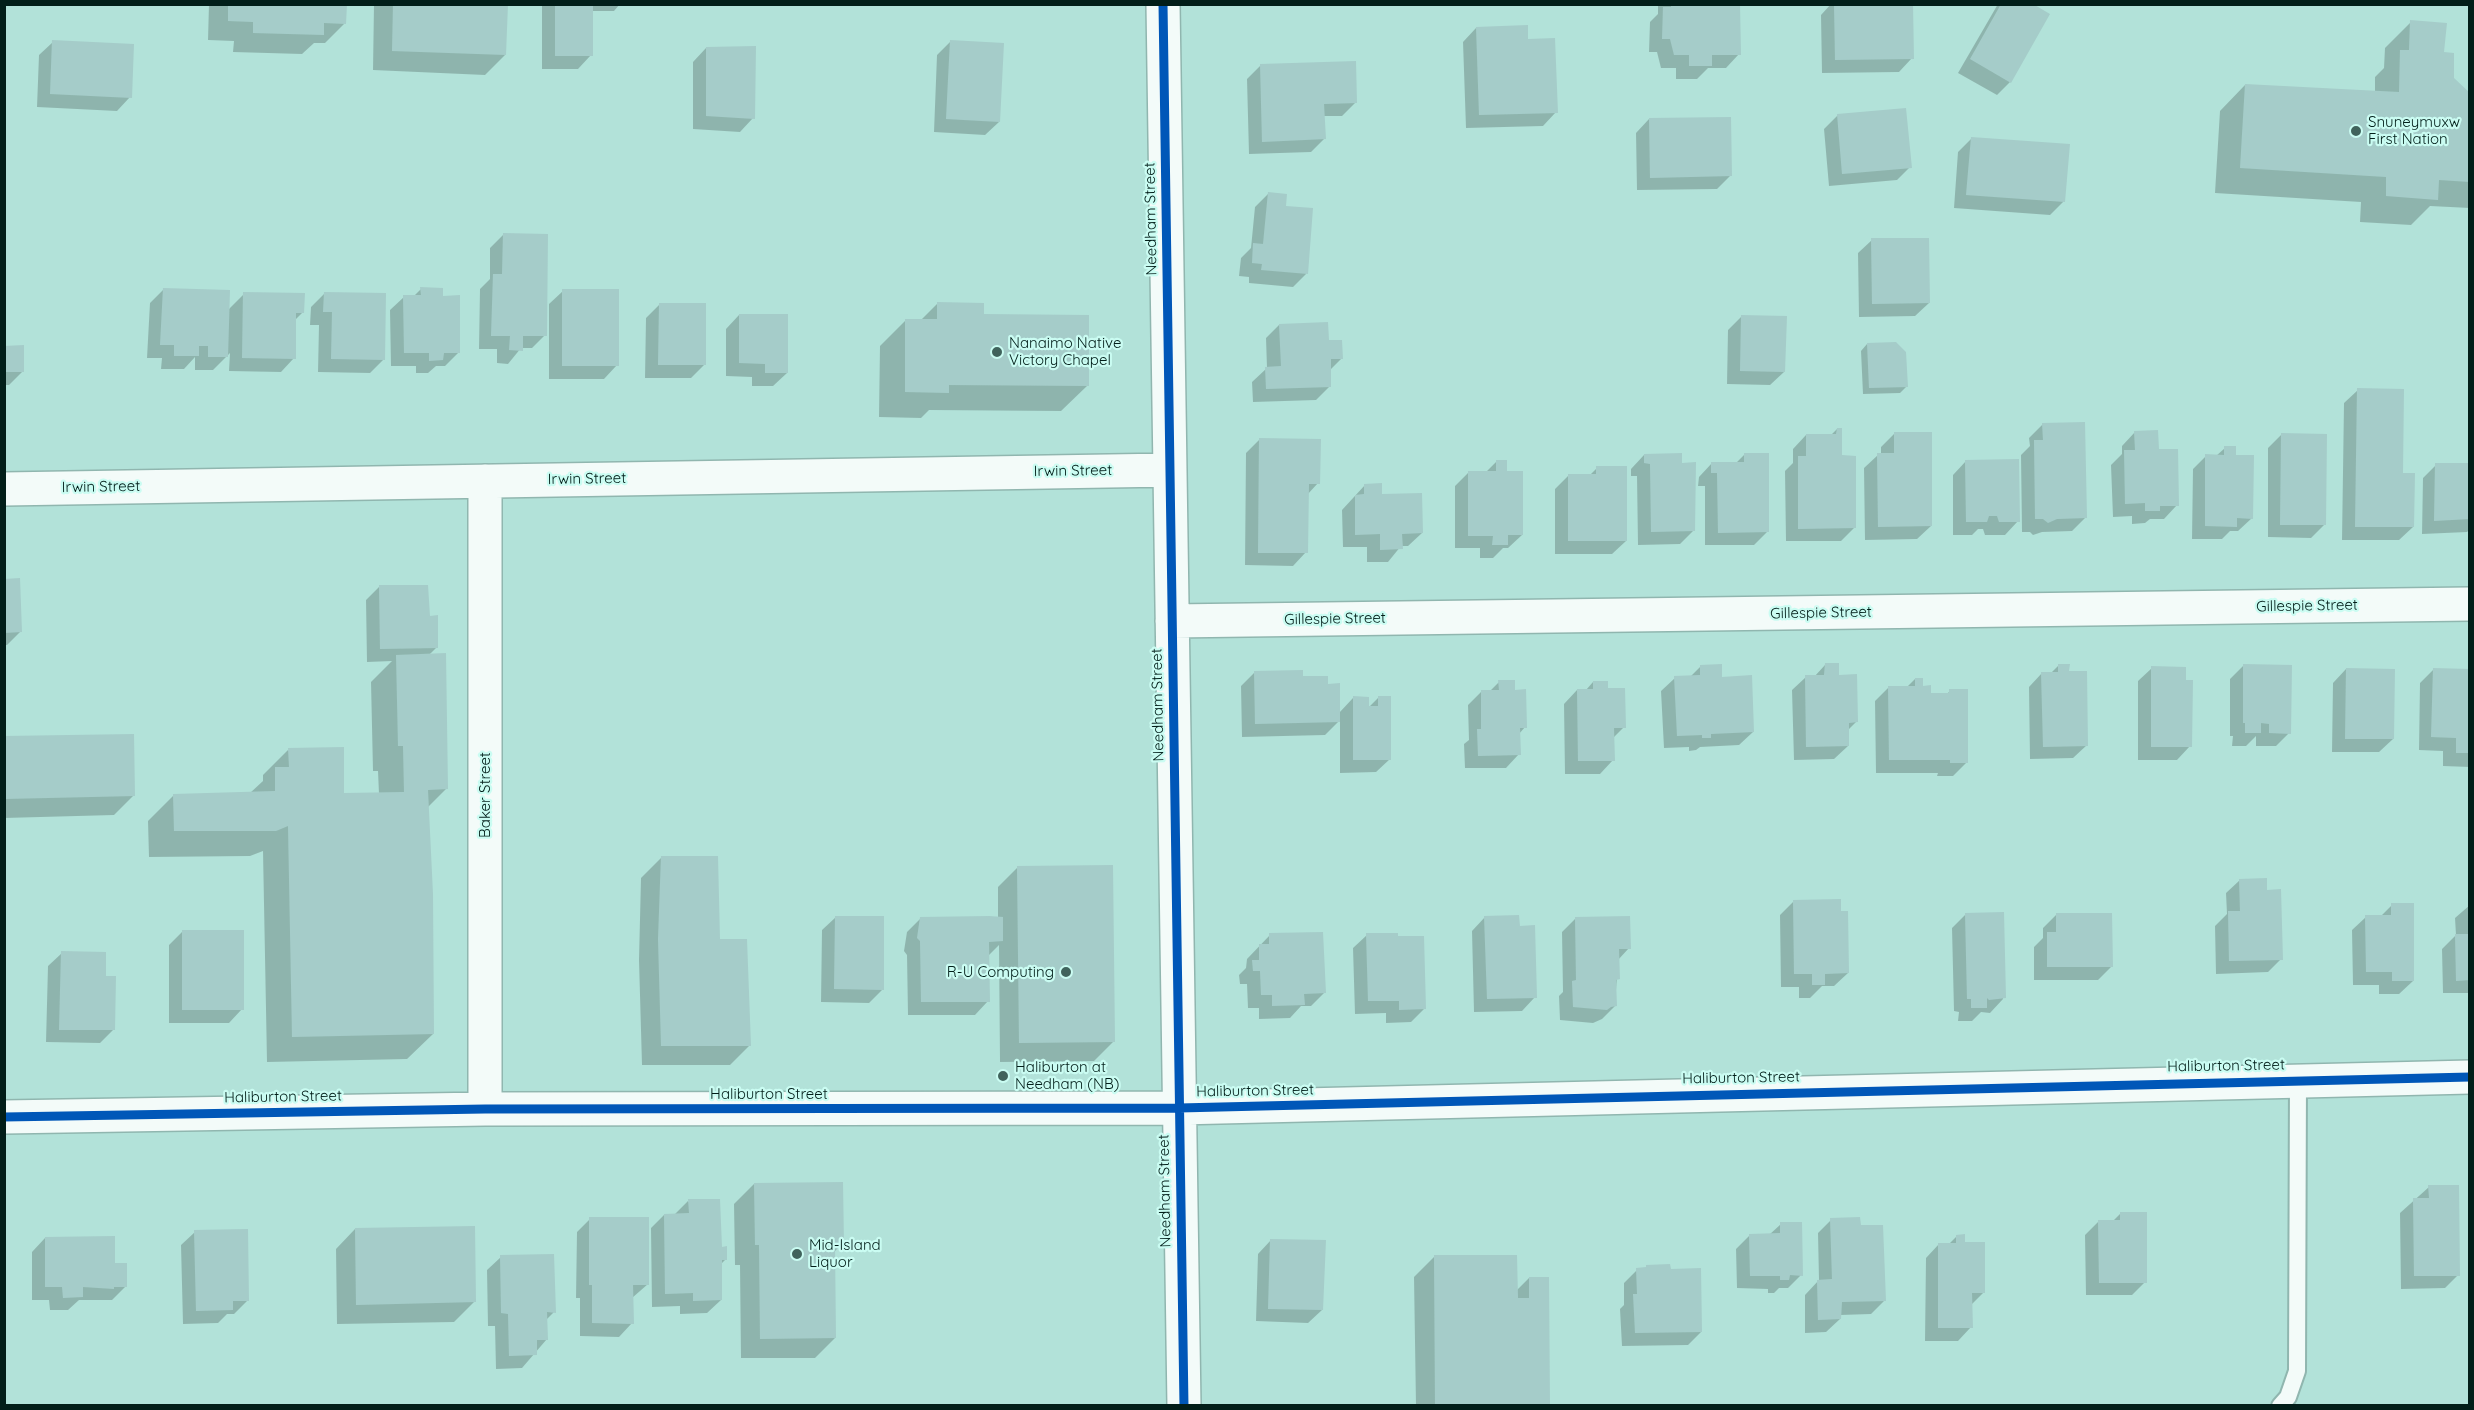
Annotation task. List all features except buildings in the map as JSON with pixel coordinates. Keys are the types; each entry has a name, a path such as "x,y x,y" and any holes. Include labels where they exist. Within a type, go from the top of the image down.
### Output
{"street":[{"name":"Needham Street","path":"1163,4 1184,1406"},
{"name":"Irwin Street","path":"4,489 1170,470"},
{"name":"Baker Street","path":"485,481 485,1109"},
{"name":"Gillespie Street","path":"1172,621 2469,604"},
{"name":"Haliburton Street","path":"4,1117 485,1109 1179,1108 2298,1079 2469,1077"}],"lane":[{"path":"2280,1406 2288,1397 2297,1371 2298,1079"}],"cycle path":[{"path":"1163,4 1184,1406"},
{"path":"4,1117 485,1109 1179,1108 2470,1077"}],"place":[{"name":"Snuneymuxw First Nation","path":"2356,131"},
{"name":"Nanaimo Native Victory Chapel","path":"997,352"},
{"name":"R-U Computing","path":"1066,972"},
{"name":"Haliburton at Needham (NB)","path":"1003,1076"},
{"name":"Mid-Island Liquor","path":"797,1254"}]}
